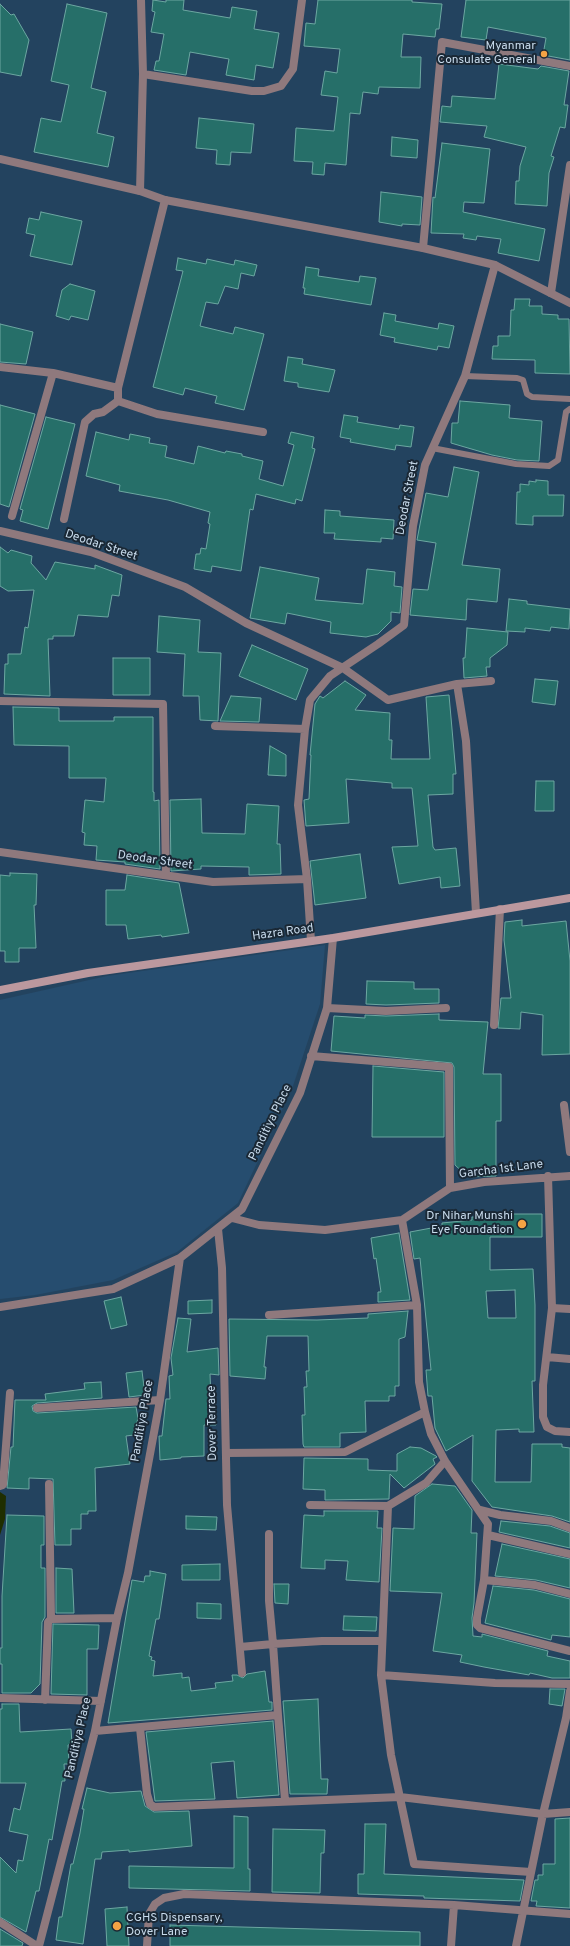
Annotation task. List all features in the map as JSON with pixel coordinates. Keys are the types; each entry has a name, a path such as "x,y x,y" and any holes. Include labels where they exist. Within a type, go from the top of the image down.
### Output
{"main road":[{"name":"Hazra Road","path":"0,990 88,973 333,938 570,898"}],"street":[{"path":"140,0 142,74 140,191"},
{"path":"142,74 252,91 264,91 281,86 293,69 302,0"},
{"path":"423,248 442,42 570,66"},
{"path":"0,158 140,191 164,200 423,248 495,265 570,303"},
{"path":"551,293 570,165"},
{"path":"118,401 118,388 164,200"},
{"name":"Deodar Street","path":"311,941 307,879 298,805 305,729 310,700 330,676 378,644 404,624 413,526 425,465 465,376 495,265"},
{"path":"0,367 53,373 118,388"},
{"path":"12,516 53,373"},
{"path":"118,401 157,414 263,432"},
{"path":"64,519 85,422 94,414 104,412 118,401"},
{"name":"Deodar Street","path":"0,531 91,552 185,587 246,623 343,668"},
{"path":"343,668 388,700 457,684 491,681"},
{"path":"457,684 466,741 476,913"},
{"path":"0,701 163,704 166,875"},
{"path":"215,726 305,729"},
{"name":"Deodar Street","path":"0,852 213,882 307,879"},
{"path":"494,1026 500,909"},
{"name":"Panditiya Place","path":"0,1922 38,1946 95,1731 117,1618 128,1573 160,1400 180,1258 242,1209 300,1093 327,1008 333,938"},
{"path":"327,1008 386,1011 446,1008"},
{"path":"311,1056 449,1068 450,1188"},
{"path":"564,1105 570,1152"},
{"path":"548,1176 552,1308 543,1385 543,1417 547,1427 555,1431 570,1432"},
{"name":"Garcha 1st Lane","path":"402,1220 417,1208 450,1188 484,1182 548,1176 570,1176"},
{"path":"232,1218 259,1225 325,1230 402,1220 417,1306 418,1382 431,1434 445,1461 480,1510 488,1524 484,1580 477,1625 480,1628 570,1651"},
{"name":"Dover Terrace","path":"218,1229 222,1268 227,1505 242,1673"},
{"path":"0,1307 113,1289 180,1258"},
{"path":"269,1315 417,1306"},
{"path":"552,1308 570,1309"},
{"path":"547,1358 570,1359"},
{"path":"0,1486 3,1485 10,1393"},
{"path":"37,1408 160,1400"},
{"path":"226,1453 344,1452 425,1412"},
{"path":"310,1505 388,1506 426,1483 445,1461"},
{"path":"45,1700 48,1622 51,1619 49,1484"},
{"path":"388,1506 381,1675 391,1756 414,1864 531,1872"},
{"path":"480,1510 500,1515 551,1521 570,1528"},
{"path":"269,1534 269,1601 274,1644 285,1800"},
{"path":"488,1535 570,1554"},
{"path":"484,1580 535,1586 570,1594"},
{"path":"51,1619 117,1618"},
{"path":"240,1647 322,1641 382,1641"},
{"path":"381,1675 495,1683 570,1684"},
{"path":"516,1946 543,1814 566,1718 570,1691"},
{"path":"0,1698 100,1700"},
{"path":"95,1731 278,1715"},
{"path":"140,1728 147,1794 150,1804 154,1807 285,1800 400,1797 543,1814 570,1812"},
{"path":"148,1946 149,1914 155,1904 164,1898 184,1894 454,1905 570,1914"},
{"path":"451,1946 454,1905"}],"lane":[{"path":"465,376 517,378 523,380 527,394 532,397 570,399"},
{"path":"432,448 516,464 549,466 558,460 566,412 570,409"}],"shaded area":[{"path":"325,945 320,1004 292,1089 238,1203 177,1252 113,1280 35,1295 0,1299 0,1000 107,976"},
{"path":"0,1492 6,1496 5,1519 0,1535"}],"building":[{"path":"153,0 166,2 166,0 184,0 183,10 230,18 232,7 257,11 254,29 279,33 273,68 256,65 254,80 226,75 229,59 190,52 186,75 154,70 156,61 159,61 164,34 151,32 155,12 152,11"},
{"path":"318,0 412,0 412,2 442,4 439,29 436,29 435,37 403,34 401,57 421,57 420,88 379,87 378,94 363,92 360,114 350,113 346,165 325,163 324,175 312,174 313,162 294,161 296,128 334,131 338,97 321,95 325,71 337,73 340,49 304,46 306,23 315,24"},
{"path":"466,0 570,0 570,60 543,55 546,38 488,27 486,40 461,37"},
{"path":"0,4 11,15 14,14 29,40 21,76 0,72"},
{"path":"67,4 107,13 91,88 106,92 97,133 114,137 108,167 34,152 41,118 61,122 69,85 51,81"},
{"path":"499,64 538,69 541,66 569,71 564,105 568,105 565,128 560,127 551,156 554,157 549,173 547,206 515,204 516,181 519,181 520,166 526,147 484,137 487,126 440,122 442,106 451,107 452,96 495,99"},
{"path":"199,118 254,124 251,153 231,152 230,165 216,164 217,150 196,148"},
{"path":"392,137 418,140 417,158 391,156"},
{"path":"442,143 490,149 484,203 464,202 463,212 545,229 539,261 498,253 501,239 477,236 476,240 463,238 464,234 431,233 433,197 435,198"},
{"path":"381,192 422,197 420,225 402,224 402,226 379,222"},
{"path":"41,212 82,221 72,265 30,256 35,235 26,233 29,218 39,220"},
{"path":"178,258 206,264 207,259 234,265 235,260 257,265 254,276 241,273 238,289 225,286 218,304 206,302 200,326 233,334 235,327 264,334 244,410 215,403 217,396 185,388 183,395 153,387 183,271 176,270"},
{"path":"306,267 319,269 318,276 359,282 360,276 376,278 371,305 304,294 305,288 303,288"},
{"path":"70,284 95,291 88,320 71,316 69,320 56,316 62,290"},
{"path":"515,299 530,299 529,306 542,306 542,314 558,315 558,319 569,319 570,374 535,373 535,360 492,359 493,346 498,346 498,336 510,336 511,310 514,310"},
{"path":"384,313 396,315 395,321 438,329 439,323 454,326 449,348 438,346 437,350 394,342 395,338 380,335"},
{"path":"0,324 33,332 26,364 0,362"},
{"path":"288,357 303,359 302,364 335,370 329,392 298,387 298,383 284,381"},
{"path":"460,401 510,405 509,418 542,421 539,461 517,460 492,455 451,443 452,423 458,423"},
{"path":"0,405 35,414 9,507 0,504"},
{"path":"344,415 358,417 357,422 399,429 400,425 414,427 411,447 396,445 395,450 350,442 351,439 340,437"},
{"path":"46,417 75,424 48,529 20,521 23,510 20,509"},
{"path":"96,432 129,440 130,434 150,438 149,443 167,446 165,457 194,464 198,446 225,453 226,451 242,454 242,456 263,461 259,479 283,486 294,445 288,443 291,432 314,437 312,448 315,449 302,501 296,499 295,504 256,494 253,510 250,509 241,571 212,566 211,572 194,569 196,554 200,554 201,548 206,549 210,524 208,523 210,512 168,500 119,491 120,485 86,476"},
{"path":"454,467 479,472 462,565 500,569 497,602 467,599 466,620 410,615 413,589 428,590 436,543 417,540 426,493 448,497"},
{"path":"536,480 548,481 548,495 564,495 563,516 533,516 533,525 516,524 517,492 520,492 520,484 529,485 529,481 536,482"},
{"path":"325,510 340,511 340,516 394,520 393,539 381,538 381,542 334,539 335,533 324,533"},
{"path":"0,547 8,553 11,550 32,556 31,563 46,580 55,562 95,569 95,565 122,575 119,596 112,595 108,617 78,615 74,636 53,636 53,639 48,639 50,696 4,694 5,664 8,664 8,654 21,654 25,627 28,628 34,590 8,591 0,586"},
{"path":"260,567 319,578 315,600 363,604 367,569 395,572 394,586 402,587 400,613 391,612 391,621 378,634 366,637 330,633 331,622 287,613 285,624 250,618"},
{"path":"509,599 527,601 527,604 570,609 569,629 551,627 550,631 525,628 525,632 506,631"},
{"path":"159,616 200,620 198,652 221,653 218,721 200,720 199,696 183,696 185,654 157,652"},
{"path":"467,628 508,632 507,645 490,658 490,667 486,667 487,676 464,678 463,658 465,658"},
{"path":"252,645 308,669 296,700 239,676"},
{"path":"113,658 150,658 150,695 113,695"},
{"path":"535,679 558,681 555,705 532,702"},
{"path":"345,681 366,695 355,710 390,713 389,740 392,740 391,759 430,759 426,697 449,695 456,774 453,774 453,794 428,795 433,847 435,850 456,848 460,886 441,888 440,877 399,884 392,847 418,846 412,788 392,788 392,783 346,779 349,823 306,826 304,800 309,799 310,755 315,704 320,696 323,698"},
{"path":"231,696 261,698 259,722 220,721"},
{"path":"13,707 59,708 59,721 114,721 114,717 153,717 153,792 154,801 159,800 160,869 125,864 125,862 96,860 97,846 84,845 85,833 82,832 85,800 104,802 106,778 69,778 69,746 14,745"},
{"path":"270,746 286,755 286,776 268,775"},
{"path":"536,781 554,781 554,811 535,811"},
{"path":"201,799 202,833 245,834 247,804 279,806 277,844 280,844 281,874 249,875 249,867 201,866 201,869 171,871 170,800"},
{"path":"360,854 366,898 315,905 310,861"},
{"path":"10,873 37,874 36,905 34,905 36,948 19,948 19,962 5,962 5,951 0,951 0,875 10,876"},
{"path":"127,875 179,883 189,933 162,937 161,935 128,939 126,925 106,925 106,890 125,890"},
{"path":"522,920 522,926 566,921 570,961 570,1054 542,1055 543,1015 521,1012 520,1029 498,1028 501,998 511,998 504,940 505,922"},
{"path":"367,981 414,982 414,989 439,989 439,1003 386,1005 366,1004"},
{"path":"439,1014 439,1020 488,1022 483,1074 501,1074 501,1121 496,1121 496,1176 468,1177 455,1165 454,1067 452,1063 331,1051 334,1016 365,1018 365,1015 386,1016"},
{"path":"373,1066 444,1072 444,1137 372,1137"},
{"path":"495,1214 542,1214 542,1237 490,1237 490,1270 533,1269 535,1305 535,1381 532,1381 534,1432 519,1432 519,1429 496,1430 495,1482 531,1482 532,1444 562,1444 562,1447 570,1448 570,1522 552,1516 492,1507 472,1481 473,1435 446,1451 435,1428 432,1396 428,1396 426,1370 431,1370 420,1258 414,1259 410,1232 442,1226 442,1223 472,1220 472,1217 495,1217","holes":["515,1290 516,1318 488,1318 486,1291"]},
{"path":"399,1233 410,1300 378,1302 378,1292 381,1292 376,1258 374,1259 371,1238"},
{"path":"121,1297 127,1325 111,1329 104,1301"},
{"path":"212,1300 212,1313 188,1314 188,1301"},
{"path":"408,1311 405,1337 399,1339 399,1386 395,1386 395,1396 389,1396 389,1401 365,1401 366,1432 340,1433 340,1447 304,1447 303,1444 302,1415 305,1415 304,1387 307,1387 306,1371 309,1371 308,1336 267,1336 264,1367 266,1367 265,1379 230,1376 229,1319 317,1320 368,1318 368,1314"},
{"path":"178,1318 191,1319 187,1352 218,1348 219,1375 210,1374 211,1399 215,1399 216,1425 204,1425 204,1456 160,1460 159,1436 162,1436 166,1399 170,1399 169,1376 173,1375 171,1358"},
{"path":"142,1371 145,1395 129,1397 126,1373"},
{"path":"101,1382 102,1398 37,1403 32,1406 33,1411 37,1413 136,1407 138,1418 134,1435 126,1436 130,1464 95,1468 96,1511 88,1511 88,1514 81,1514 81,1529 71,1529 71,1545 55,1545 53,1479 29,1478 29,1489 7,1488 11,1447 13,1447 15,1400 46,1400 45,1394 85,1389 84,1383"},
{"path":"410,1447 421,1448 436,1456 437,1457 433,1459 435,1464 404,1488 390,1474 389,1499 325,1500 325,1490 303,1489 304,1458 368,1459 368,1470 397,1471 397,1454"},
{"path":"432,1484 455,1486 472,1510 471,1533 477,1533 472,1618 473,1636 482,1637 482,1634 548,1651 547,1656 570,1661 570,1678 552,1678 530,1673 529,1675 484,1667 460,1662 462,1655 433,1651 442,1593 390,1591 393,1528 414,1529 415,1496"},
{"path":"324,1511 378,1511 377,1528 382,1528 379,1582 346,1580 348,1561 325,1560 325,1569 301,1568 304,1515 324,1516"},
{"path":"7,1515 44,1516 44,1545 41,1545 41,1568 45,1568 45,1617 42,1622 40,1684 31,1693 2,1693 2,1664 0,1664 0,1648 2,1648 2,1596"},
{"path":"186,1516 217,1517 216,1530 186,1529"},
{"path":"501,1521 550,1526 570,1533 570,1548 499,1532"},
{"path":"502,1544 570,1559 570,1588 536,1580 495,1576"},
{"path":"220,1564 220,1580 182,1580 182,1565"},
{"path":"56,1568 72,1569 74,1613 56,1613"},
{"path":"150,1571 166,1574 159,1619 156,1619 149,1656 152,1657 151,1660 155,1661 153,1676 182,1673 182,1678 189,1677 191,1691 216,1688 215,1683 233,1681 232,1675 237,1675 243,1678 247,1674 265,1671 269,1702 272,1702 272,1710 108,1723 132,1580 144,1582 145,1576 150,1576"},
{"path":"274,1584 289,1584 288,1604 275,1603"},
{"path":"493,1586 534,1590 570,1599 570,1637 552,1635 551,1640 485,1623"},
{"path":"197,1603 221,1604 221,1619 197,1618"},
{"path":"344,1616 377,1617 376,1631 343,1630"},
{"path":"53,1624 99,1625 98,1649 87,1649 87,1695 51,1694"},
{"path":"550,1689 565,1689 562,1706 549,1704"},
{"path":"318,1699 321,1779 328,1779 327,1794 290,1794 283,1701"},
{"path":"2,1704 19,1704 20,1732 71,1729 72,1744 68,1745 69,1764 64,1764 65,1781 62,1781 52,1840 49,1839 39,1891 36,1891 26,1932 0,1917 0,1857 16,1873 18,1860 23,1861 28,1835 9,1831 14,1808 20,1810 26,1783 0,1783 0,1709 2,1709"},
{"path":"273,1721 279,1795 237,1798 234,1761 211,1763 215,1799 155,1801 146,1732"},
{"path":"87,1788 110,1793 141,1791 145,1806 154,1812 189,1811 192,1846 129,1852 129,1850 102,1852 101,1859 95,1859 83,1944 56,1940 59,1917 62,1917 71,1864 73,1864 80,1833 84,1809 82,1809"},
{"path":"234,1816 248,1817 248,1869 250,1869 250,1891 129,1888 129,1866 234,1868"},
{"path":"570,1818 570,1908 536,1906 537,1901 531,1901 535,1880 538,1880 538,1875 543,1875 543,1864 555,1864 555,1819"},
{"path":"365,1824 386,1824 384,1874 524,1880 520,1901 358,1894 358,1874 364,1874"},
{"path":"273,1829 325,1830 324,1853 321,1853 320,1893 272,1892"},
{"path":"127,1907 129,1946 107,1946 105,1909"},
{"path":"170,1925 420,1932 420,1946 170,1946"},
{"path":"0,1929 23,1943 22,1946 0,1946"}],"place":[{"name":"Myanmar Consulate General","path":"544,54"},
{"name":"Dr Nihar Munshi Eye Foundation","path":"522,1224"},
{"name":"CGHS Dispensary, Dover Lane","path":"117,1926"}]}
